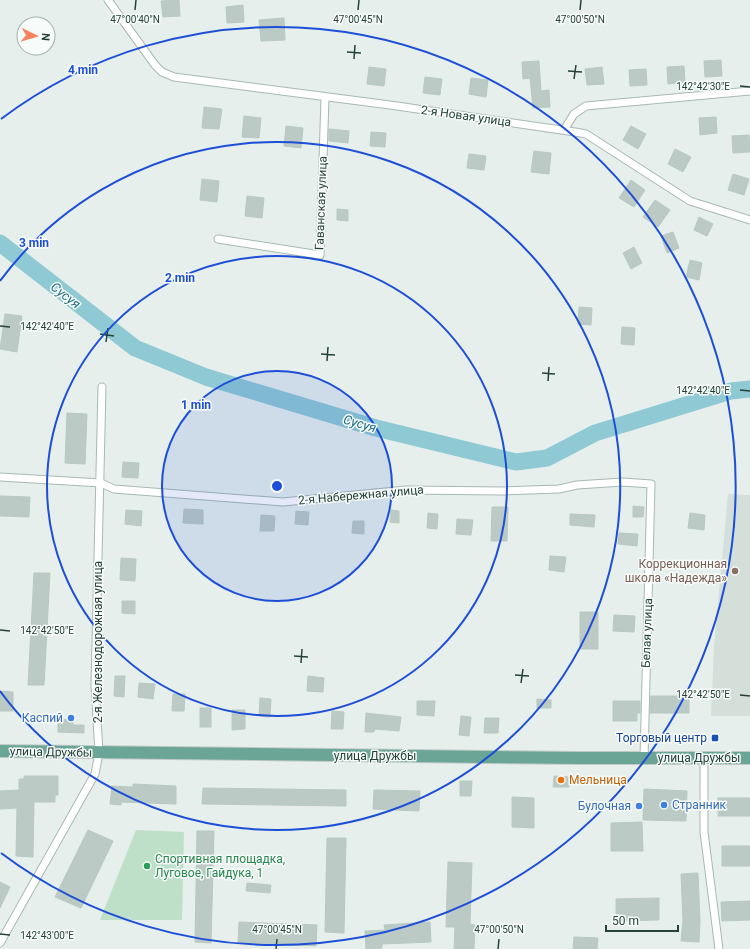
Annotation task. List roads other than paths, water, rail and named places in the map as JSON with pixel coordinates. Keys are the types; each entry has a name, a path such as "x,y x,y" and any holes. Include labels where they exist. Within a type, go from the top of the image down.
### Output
{"main road":[{"name":"улица Дружбы","path":"0,751 750,758"}],"street":[{"name":"2-я Новая улица","path":"108,0 144,52 162,72 174,77 586,134 690,201 750,220"},
{"path":"564,130 574,114 586,106 750,91"},
{"name":"Гаванская улица","path":"218,240 320,255 325,97"},
{"name":"2-я Железнодорожная улица","path":"0,944 95,774 99,753 95,685 101,483 102,387"},
{"name":"2-я Набережная улица","path":"0,477 101,483 114,489 283,502 406,490 503,491 559,489 577,485 623,482 651,484"},
{"name":"Белая улица","path":"644,758 651,484"},
{"path":"704,758 704,832 719,949"}],"waterway":[{"name":"Сусуя","path":"0,243 135,348 206,377 376,428 516,462 547,458 595,433 731,391 750,389"}],"place":[{"name":"Коррекционная школа «Надежда»","path":"735,571"},
{"name":"Каспий","path":"71,718"},
{"name":"Торговый центр","path":"715,738"},
{"name":"Мельница","path":"561,780"},
{"name":"Странник","path":"664,805"},
{"name":"Булочная","path":"639,806"},
{"name":"Спортивная площадка, Луговое, Гайдука, 1","path":"147,866"}]}
